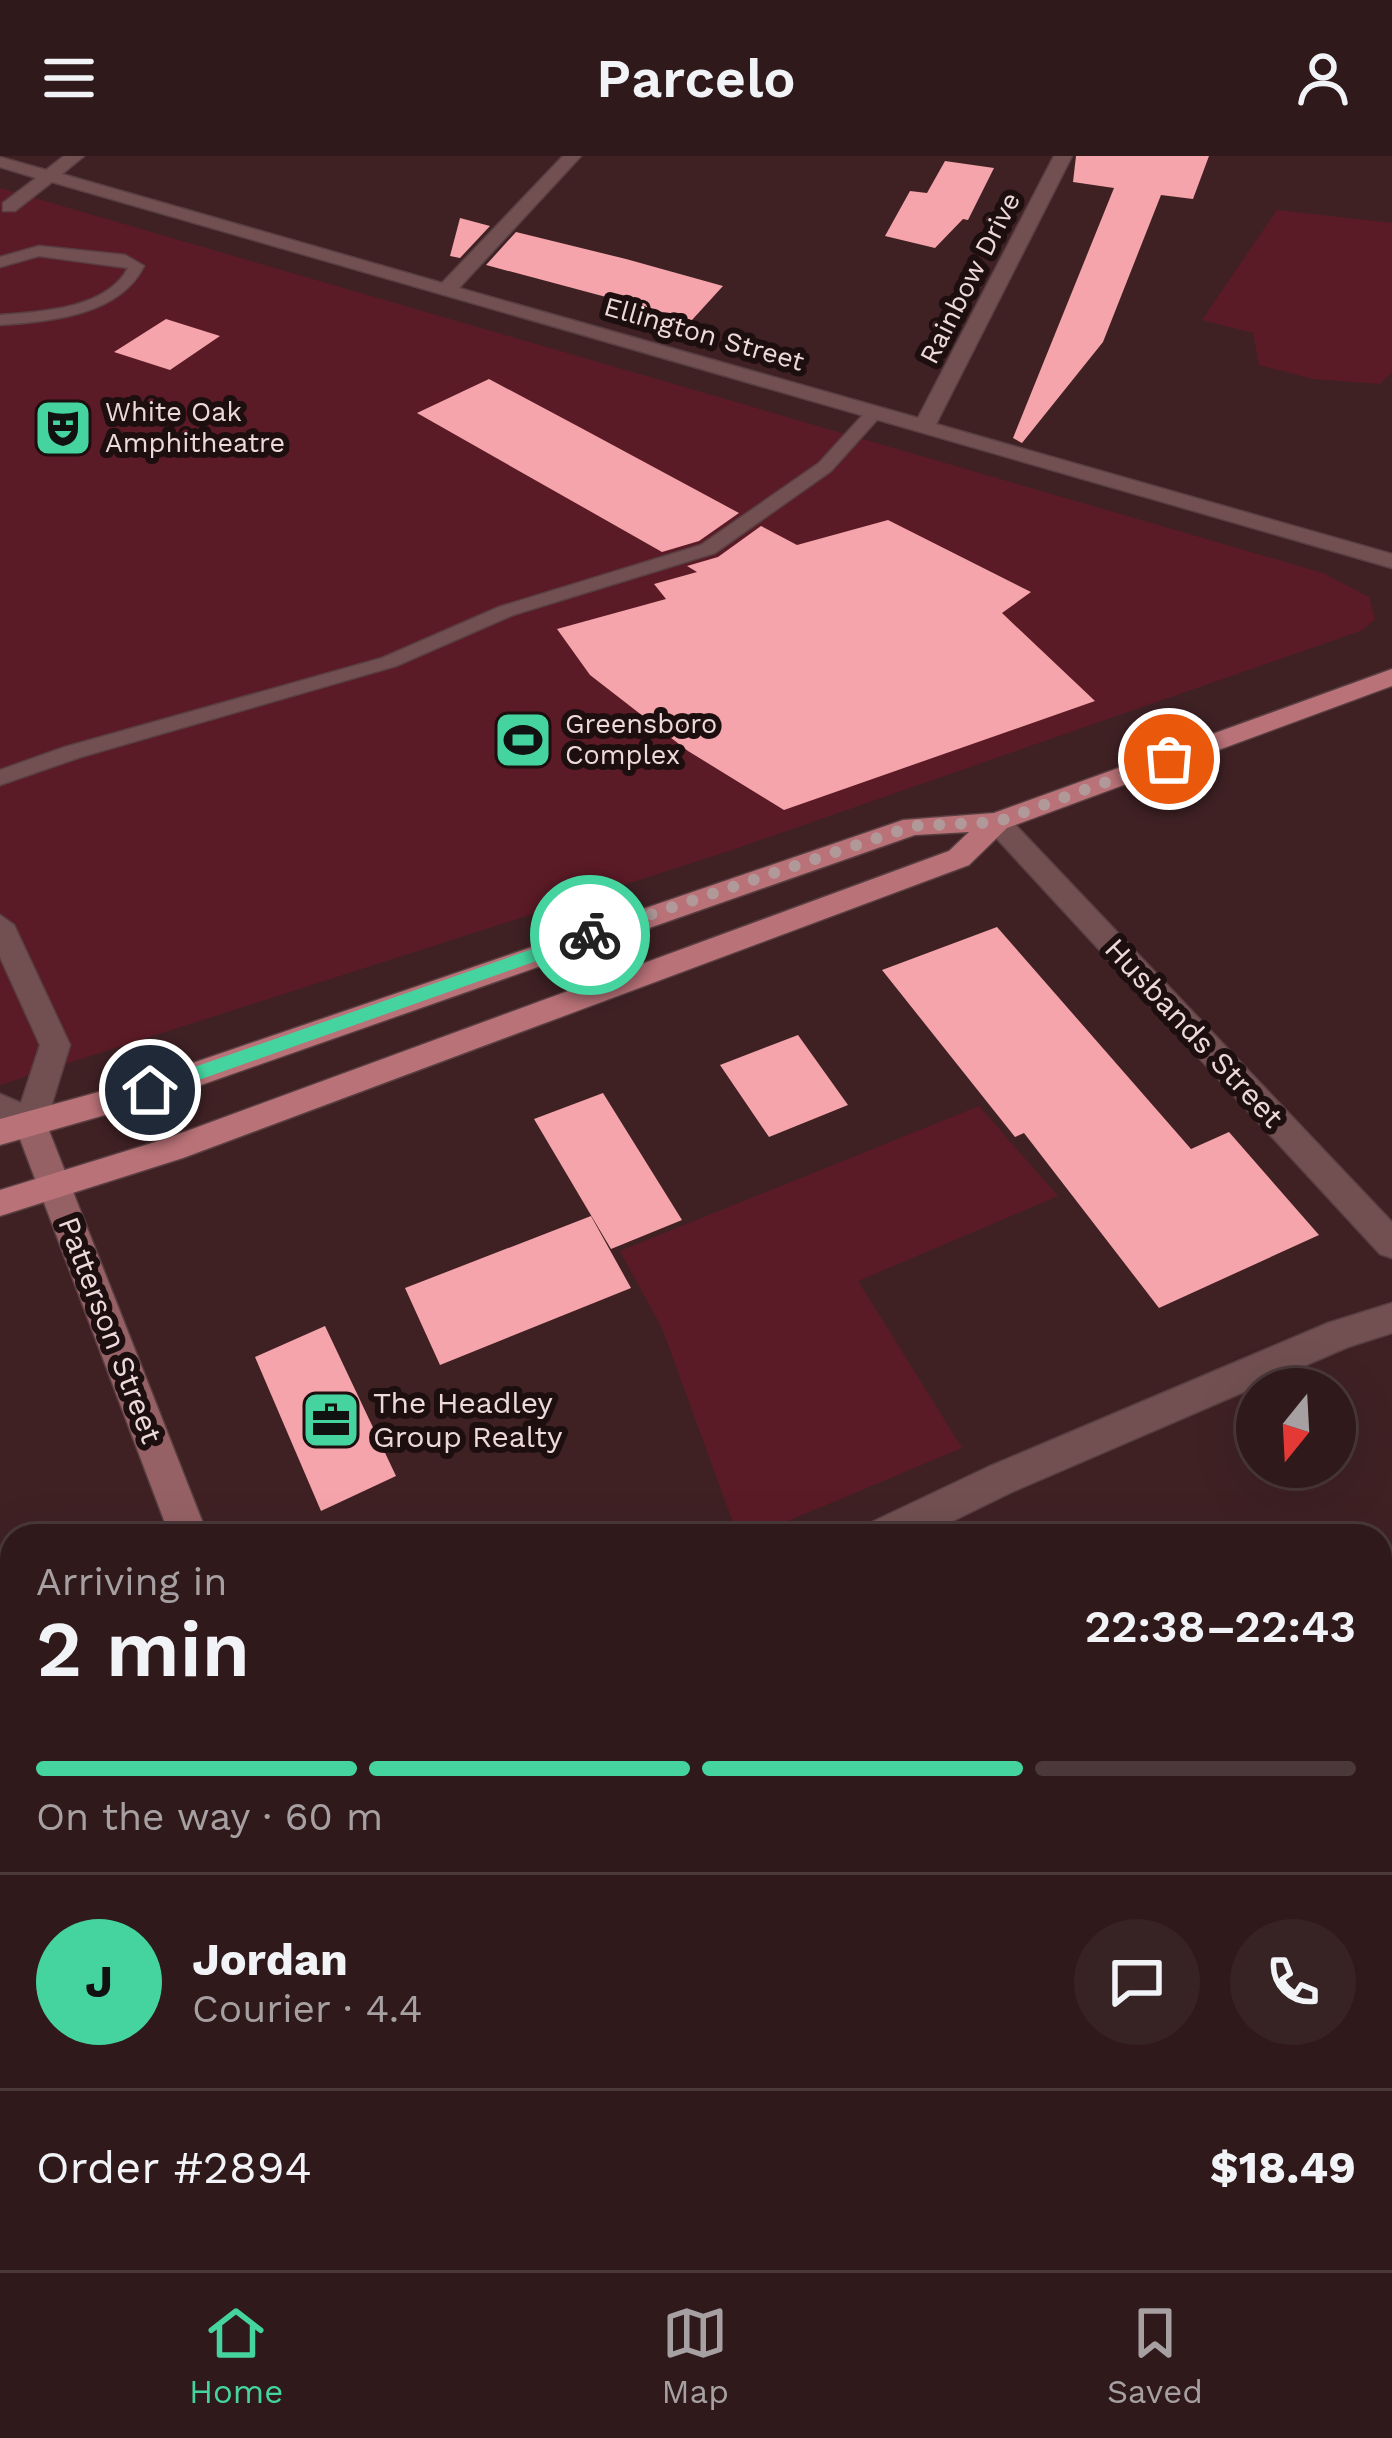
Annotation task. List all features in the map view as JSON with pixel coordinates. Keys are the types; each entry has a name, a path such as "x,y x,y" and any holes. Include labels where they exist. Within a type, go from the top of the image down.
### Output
{"main road":[{"path":"10,1120 150,1090 913,826 997,822 1392,677"},
{"path":"0,1203 172,1150 959,858 997,822"},
{"name":"Patterson Street","path":"10,1120 54,1185 184,1524"}],"street":[{"path":"9,207 75,156"},
{"path":"447,289 572,156"},
{"name":"Rainbow Drive","path":"925,424 1063,156"},
{"name":"Ellington Street","path":"0,162 1392,561"},
{"name":"Husbands Street","path":"997,822 1392,1244"},
{"path":"0,925 55,1045 10,1120"},
{"path":"908,1524 1001,1479 1340,1334 1392,1318"}],"lane":[{"path":"0,262 39,251 93,254 136,266 134,277 115,292 84,306 40,318 0,320"},
{"path":"0,778 73,752 389,662 506,611 708,549 825,467 876,411"}],"shaded area":[{"name":"Greensboro Complex","path":"0,188 1323,573 1369,597 1375,619 1363,630 729,851 0,1085"},
{"path":"1277,210 1392,223 1392,372 1380,384 1313,379 1259,365 1253,333 1202,320"},
{"path":"979,1106 1058,1196 858,1281 962,1448 781,1524 734,1524 662,1328 620,1251"}],"building":[{"path":"1076,156 1209,156 1193,199 1161,195 1103,342 1022,443 1013,438 1114,188 1073,182"},
{"path":"945,161 994,168 968,220 963,219 935,248 885,236 910,191 927,193"},
{"path":"460,218 490,226 460,258 450,256"},
{"path":"516,232 723,286 692,320 486,265"},
{"path":"166,319 220,336 170,370 114,352"},
{"path":"489,379 739,513 699,541 662,552 417,413"},
{"path":"888,520 1031,592 1002,613 1095,701 784,810 688,751 590,675 557,629 666,599 654,584 697,572 687,566 718,557 761,526 797,545"},
{"path":"997,927 1191,1149 1229,1132 1319,1235 1159,1308 1024,1133 1015,1137 882,970"},
{"path":"798,1035 848,1105 769,1137 720,1065"},
{"path":"603,1093 682,1220 611,1249 534,1119"},
{"path":"591,1216 631,1288 440,1365 405,1288"},
{"path":"325,1326 396,1476 321,1511 255,1357"}],"way so far":[{"path":"590,935 913,826 997,822 1169,759"}],"place":[{"name":"White Oak Amphitheatre","path":"63,428"},
{"name":"Greensboro Complex","path":"523,740"},
{"name":"The Headley Group Realty","path":"331,1420"}],"route":[{"path":"150,1090 590,935"}]}
